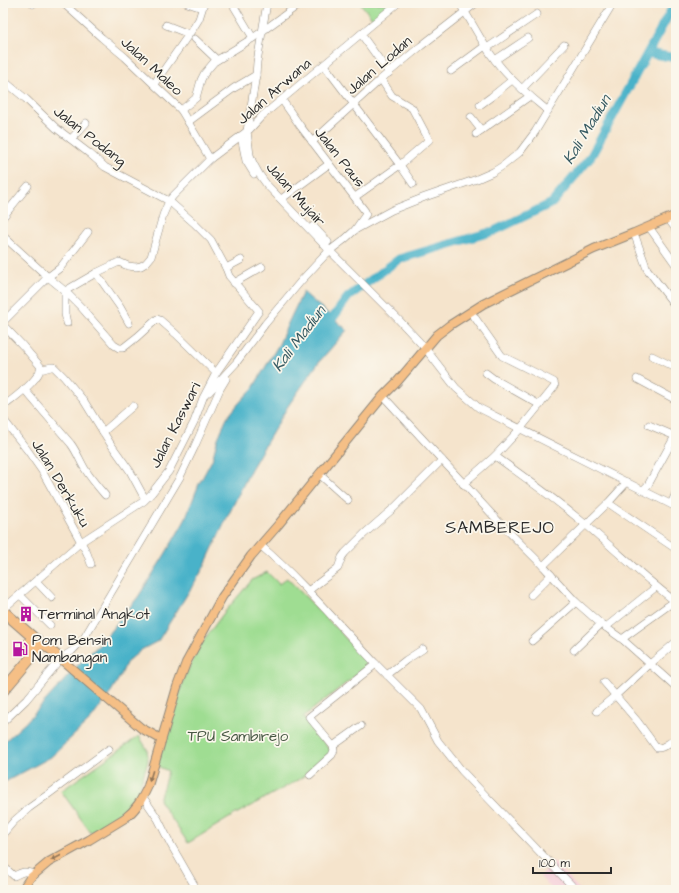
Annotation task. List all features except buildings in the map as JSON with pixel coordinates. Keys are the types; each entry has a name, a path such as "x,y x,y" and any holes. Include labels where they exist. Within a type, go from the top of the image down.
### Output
{"highway":[{"path":"3,610 34,644 25,665 3,691"}],"main road":[{"path":"22,890 27,882 49,862 89,840 124,818 139,804 151,774 176,686 186,663 222,597 260,545 278,525 318,474 383,396 397,382 437,335 450,324 509,290 594,249 672,217"},
{"path":"34,644 62,660 141,728 161,739"}],"street":[{"name":"Jalan Maleo","path":"63,3 125,57 180,110 210,159"},
{"path":"154,84 199,19 203,6 186,3"},
{"path":"232,3 253,38"},
{"name":"Jalan Mujair","path":"267,3 246,132 250,156 254,167 267,185 330,252 425,348 456,388 479,408 673,506"},
{"path":"180,110 196,98 204,74 216,60 253,38 301,3"},
{"name":"Jalan Arwana","path":"96,273 117,262 128,266 141,266 151,257 163,215 169,201 180,188 210,159 246,132 262,116 398,3"},
{"path":"459,3 495,60 512,80 548,111"},
{"name":"Jalan Lodan","path":"312,142 381,79 476,3"},
{"path":"206,395 236,363 301,281 355,230 392,210 478,179 504,165 520,152 535,132 614,3"},
{"path":"451,71 537,14"},
{"path":"166,25 189,34"},
{"path":"361,34 389,73"},
{"path":"495,60 528,38"},
{"path":"195,39 216,60"},
{"path":"522,89 564,45"},
{"path":"324,65 400,164 413,184"},
{"path":"188,122 234,88 256,75"},
{"path":"354,197 400,164 429,140 412,108 392,96 381,79"},
{"name":"Jalan Podang","path":"3,80 26,99 56,128 105,167 169,201 194,223 211,240 229,276 259,311"},
{"path":"480,105 512,80"},
{"path":"471,117 479,132 530,96"},
{"name":"Jalan Paus","path":"282,100 365,211 366,214 355,230"},
{"path":"71,139 86,123"},
{"path":"246,132 259,167 270,182 325,244 265,188 256,176 246,161 246,132"},
{"path":"284,197 329,164"},
{"path":"3,217 28,186"},
{"path":"672,217 676,229"},
{"path":"650,227 676,265"},
{"path":"3,322 60,268 88,232"},
{"path":"634,233 647,269 676,307"},
{"path":"3,236 48,278 65,291 114,345 119,348 123,348 152,323 160,320 216,373"},
{"path":"226,268 241,260"},
{"path":"234,283 262,267"},
{"path":"65,291 96,273 120,307 129,323"},
{"path":"65,291 65,314 67,323"},
{"name":"Jalan Kaswari","path":"3,610 81,542 123,515 151,494 169,471 194,422 216,373 259,311"},
{"path":"463,484 495,456 555,386 554,384 501,356 471,312"},
{"path":"3,325 39,365 41,368 40,370"},
{"path":"652,356 676,368"},
{"path":"3,722 26,700 84,638 164,504 182,471 220,389 236,363"},
{"path":"3,407 24,389 40,370 53,366 84,401 130,471 145,499"},
{"path":"486,373 540,405"},
{"path":"637,379 676,400"},
{"path":"24,389 73,447 83,466 104,495"},
{"path":"383,396 463,484 576,602 676,687"},
{"path":"103,432 133,406"},
{"name":"Jalan Derkuku","path":"3,419 42,471 87,553 91,564"},
{"path":"643,490 648,485 676,436 649,425"},
{"path":"495,456 541,489 656,587 676,601 622,640"},
{"path":"308,592 338,568 345,553 395,507 442,460"},
{"path":"318,474 348,500"},
{"path":"543,566 608,503 627,482"},
{"path":"673,506 676,493"},
{"path":"608,503 676,549"},
{"path":"260,545 308,592 421,709 438,741 454,763 576,890"},
{"path":"531,595 551,575"},
{"path":"36,581 52,598"},
{"path":"574,650 603,625 656,587"},
{"path":"20,595 50,625"},
{"path":"532,641 576,602"},
{"path":"597,711 676,642"},
{"path":"387,675 423,649"},
{"path":"310,775 332,755 334,750 333,746 309,717 376,664"},
{"path":"604,682 638,722 657,748 662,748 676,740"},
{"path":"333,746 361,726"},
{"path":"3,834 14,821 29,808 109,749"},
{"path":"143,797 158,819 197,890"},
{"path":"3,866 14,876 24,871 35,874"}],"shaded area":[{"path":"553,861 580,890 553,890 540,877"}],"green space":[{"path":"360,3 392,3 373,19"},
{"name":"TPU Sambirejo","path":"267,572 279,584 287,578 342,634 369,665 303,717 332,752 300,779 234,815 188,843 159,800 168,771 157,766 184,678 200,645 223,614 252,580"},
{"path":"139,736 147,749 148,761 138,796 129,807 91,833 61,791"}],"water":[{"path":"303,292 347,330 319,362 288,406 251,469 203,569 158,641 141,650 126,663 121,675 109,695 91,719 51,757 3,783 3,743 25,723 81,662 100,644 138,597 184,522 199,484 212,460 218,438 227,418 253,388 279,344"}],"waterway":[{"name":"Kali Madiun","path":"327,326 348,297 399,259 494,231 552,203 590,158 675,3"},
{"path":"648,53 676,58"}],"place":[{"name":"Terminal Angkot","path":"26,614"},
{"name":"Pom Bensin Nambangan","path":"20,649"}],"district":[{"name":"SAMBEREJO","path":"500,527"}]}
